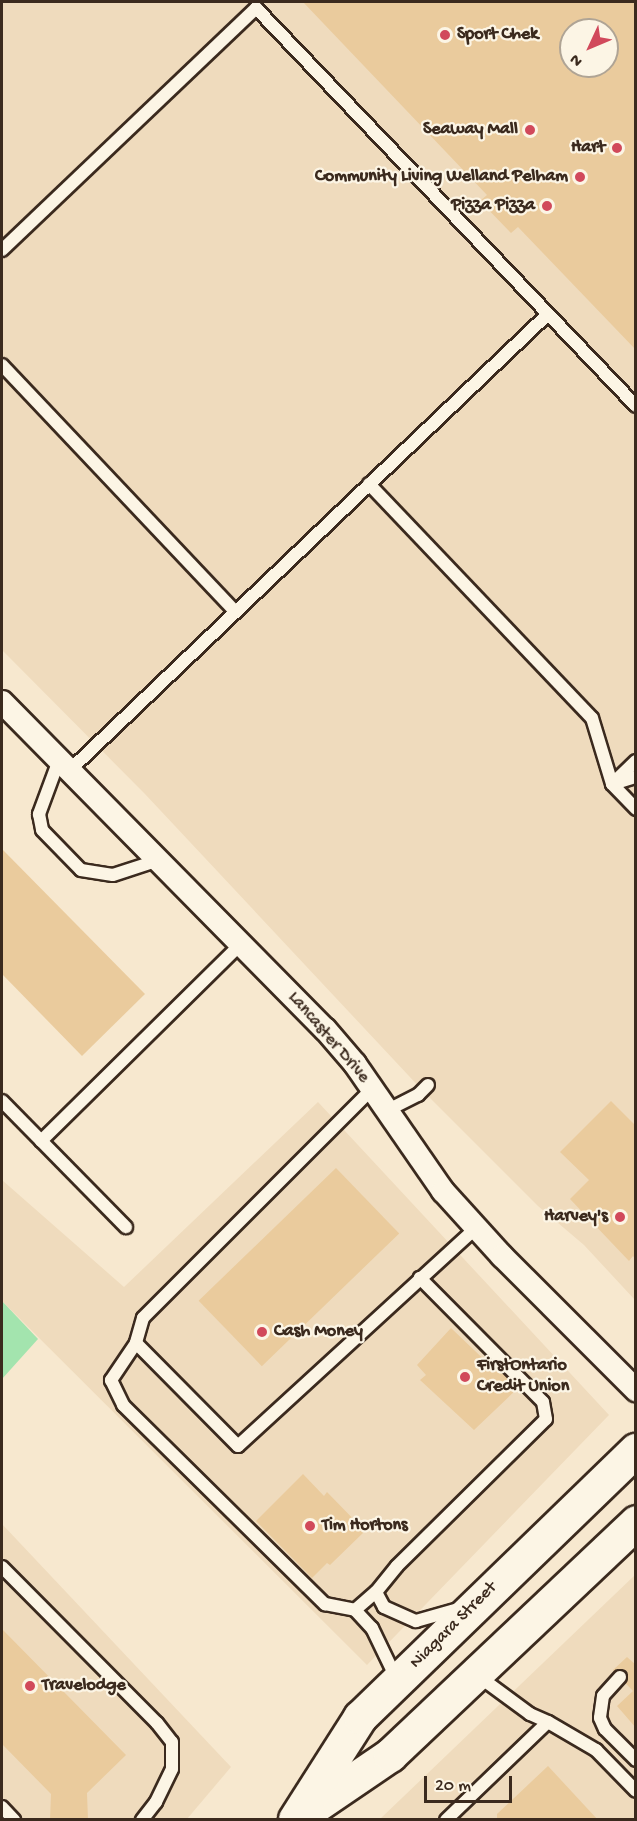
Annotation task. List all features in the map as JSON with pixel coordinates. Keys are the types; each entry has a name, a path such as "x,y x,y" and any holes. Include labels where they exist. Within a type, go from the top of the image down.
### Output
{"main road":[{"name":"Niagara Street","path":"295,1819 360,1717 636,1450"},
{"name":"Niagara Street","path":"295,1819 390,1755 636,1522"}],"street":[{"name":"Lancaster Drive","path":"2,702 325,1029 388,1110 443,1191 502,1256 636,1390"}],"lane":[{"path":"2,250 256,8 636,406"},
{"path":"159,861 113,875 81,870 42,830 39,814 64,765 234,610 547,315"},
{"path":"2,365 234,610"},
{"path":"369,484 592,718 612,784 636,809"},
{"path":"612,784 636,761"},
{"path":"612,784 636,777"},
{"path":"41,1141 241,944"},
{"path":"388,1110 418,1095 428,1085"},
{"path":"372,1089 143,1318 136,1343 111,1380 123,1405 325,1604 355,1610 372,1628 398,1682"},
{"path":"2,1101 126,1227"},
{"path":"136,1343 238,1446 477,1227"},
{"path":"355,1610 376,1592 397,1566 546,1419 543,1402 420,1278"},
{"path":"2,1567 157,1723 172,1742 172,1769 156,1802 142,1820"},
{"path":"376,1592 384,1607 416,1621 476,1604"},
{"path":"476,1674 530,1714 596,1749 636,1791"},
{"path":"621,1677 603,1696 600,1718 605,1729 636,1760"},
{"path":"446,1820 548,1722"},
{"path":"2,1807 14,1820"}],"shaded area":[{"path":"2,2 635,2 635,1300 584,1245 538,1206 423,1091 145,794 2,650"},
{"path":"318,1102 609,1415 367,1665 2,1301 2,1180 124,1287"},
{"path":"2,1524 231,1767 187,1819 2,1819"},
{"path":"635,1575 635,1819 380,1819"}],"green space":[{"path":"2,1301 38,1339 2,1379"}],"building":[{"name":"Seaway Mall","path":"303,2 636,2 636,350 518,227 511,233 480,201 487,195"},
{"path":"2,849 145,994 82,1056 2,974"},
{"path":"611,1101 636,1126 636,1260 633,1256 629,1261 570,1199 589,1180 560,1152"},
{"path":"336,1168 399,1233 262,1366 199,1301"},
{"name":"FirstOntario Credit Union","path":"451,1328 496,1371 498,1368 518,1388 474,1430 420,1380 426,1375 417,1365"},
{"name":"Tim Hortons","path":"303,1474 324,1496 327,1492 365,1531 330,1565 327,1563 312,1578 256,1521"},
{"name":"Travelodge","path":"2,1629 126,1755 87,1793 88,1820 50,1820 51,1794 2,1744"},
{"path":"627,1657 636,1665 636,1728 617,1706 633,1691 613,1670"},
{"path":"548,1766 598,1820 497,1820 497,1814"}],"place":[{"name":"Sport Chek","path":"445,35"},
{"name":"Seaway Mall","path":"530,130"},
{"name":"Hart","path":"617,148"},
{"name":"Community Living Welland Pelham","path":"580,177"},
{"name":"Pizza Pizza","path":"547,206"},
{"name":"Harvey's","path":"620,1217"},
{"name":"Cash Money","path":"262,1332"},
{"name":"FirstOntario Credit Union","path":"465,1377"},
{"name":"Tim Hortons","path":"310,1526"},
{"name":"Travelodge","path":"30,1686"}]}
